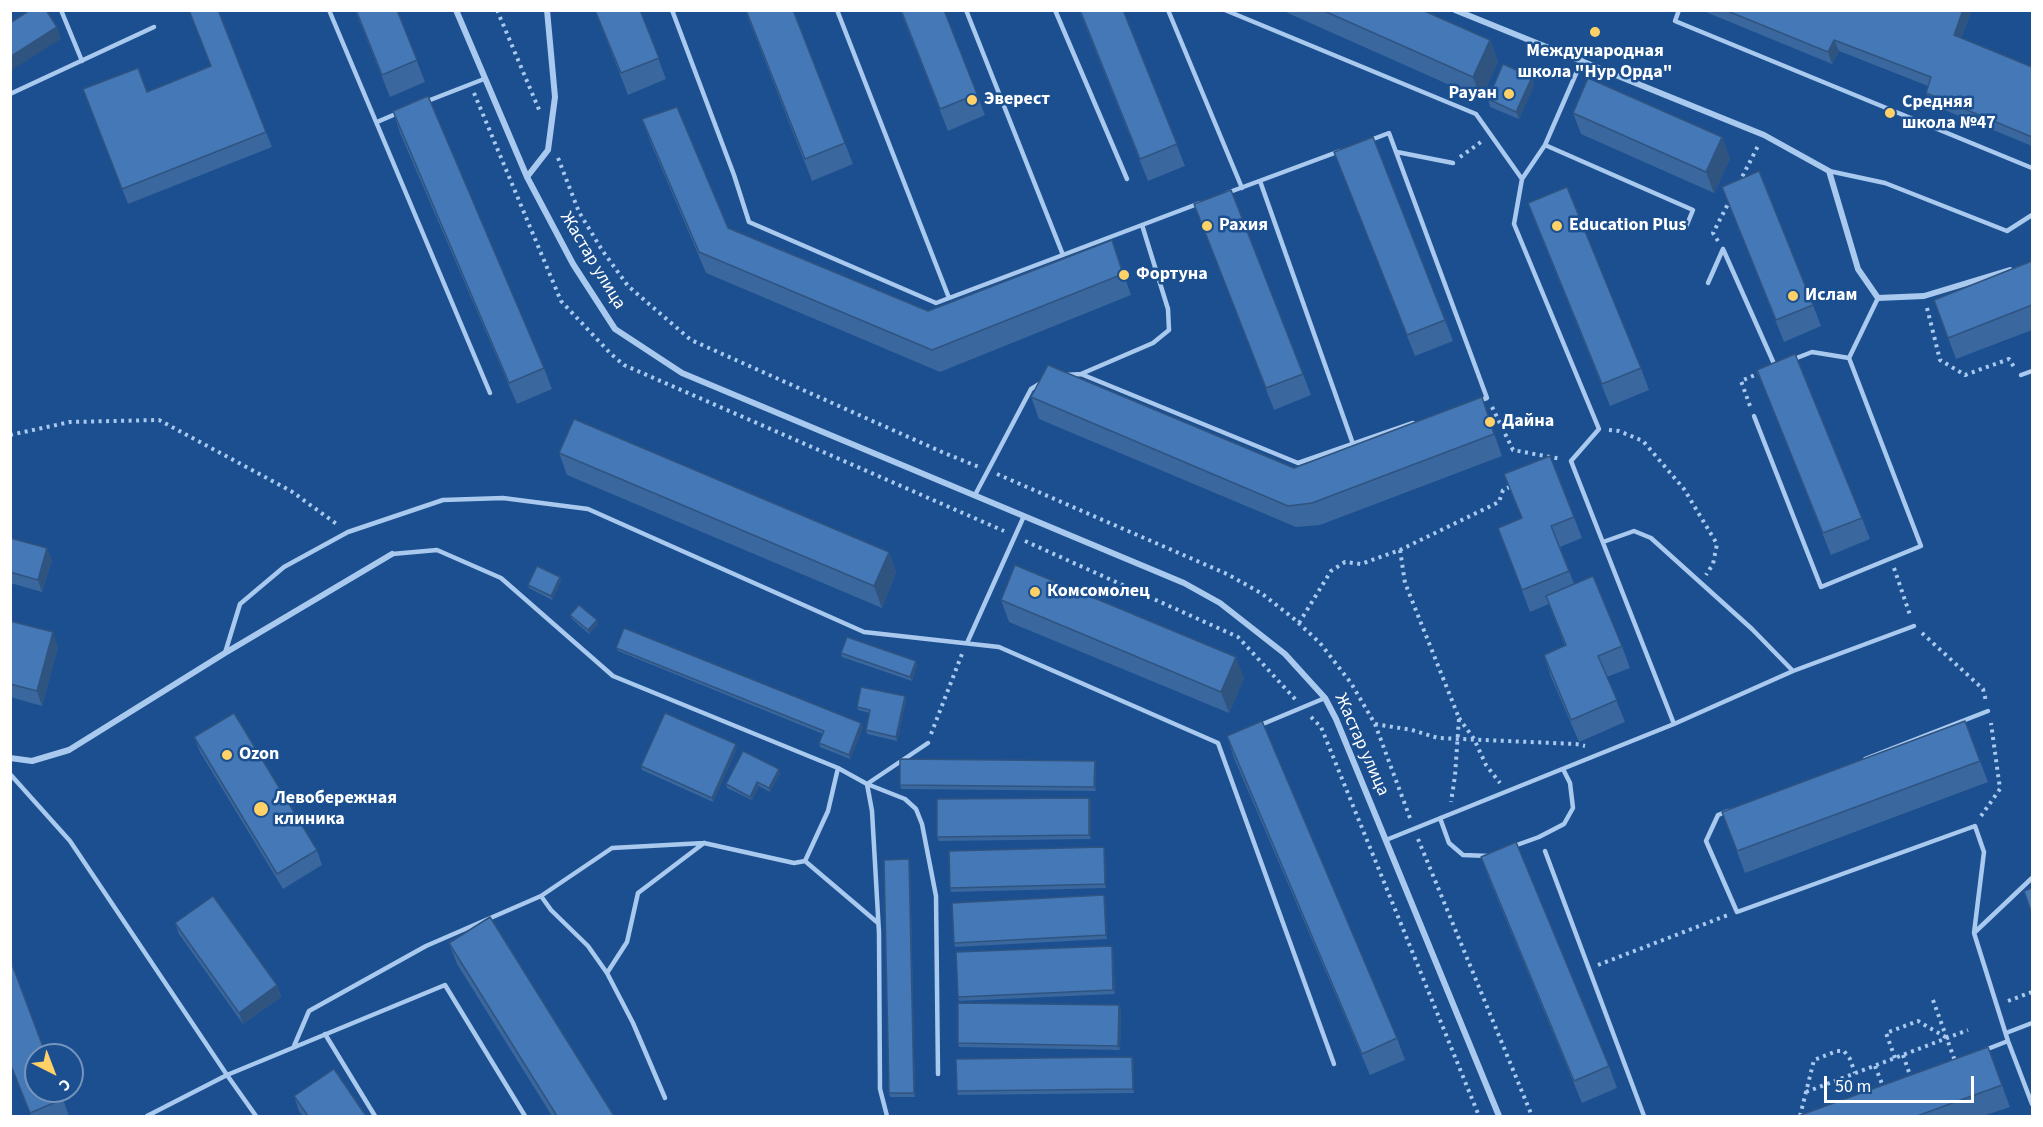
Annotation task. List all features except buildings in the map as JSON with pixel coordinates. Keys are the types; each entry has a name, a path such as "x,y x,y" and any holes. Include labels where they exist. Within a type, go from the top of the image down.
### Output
{"street":[{"name":"Жастар улица","path":"456,10 527,177 573,264 615,329 682,373 1184,583 1221,603 1285,654 1325,698 1336,719 1499,1116"},
{"path":"527,177 548,150 555,97 547,10"},
{"path":"1455,10 1764,135 1829,171 1858,269 1878,298 1924,296 2022,267"},
{"path":"10,758 32,761 69,750 225,653 392,554"}],"lane":[{"path":"61,10 82,61"},
{"path":"329,10 490,393"},
{"path":"672,10 734,175 749,222 936,303 1209,200"},
{"path":"837,10 949,298"},
{"path":"966,10 1063,255"},
{"path":"1055,10 1127,179"},
{"path":"1168,10 1242,188"},
{"path":"1225,10 1476,114 1522,179"},
{"path":"1679,10 1675,21 2032,168"},
{"path":"10,94 154,27"},
{"path":"1582,60 1545,145 1522,179 1514,224 1599,429 1571,461 1674,724"},
{"path":"418,105 484,79"},
{"path":"377,122 408,110"},
{"path":"1357,145 1389,133 1487,398 1476,402"},
{"path":"1545,145 1693,210 1686,227"},
{"path":"1220,196 1346,149"},
{"path":"1396,152 1452,163"},
{"path":"1829,171 1885,183 2007,231 2032,215"},
{"path":"1260,181 1353,444"},
{"path":"1064,375 1081,374 1153,343 1169,330 1168,309 1142,225"},
{"path":"1723,249 1774,366 1812,352 1849,358"},
{"path":"1708,283 1723,249"},
{"path":"1754,416 1821,587 1922,546 1849,358 1878,298"},
{"path":"2021,375 2032,371"},
{"path":"1081,374 1298,463 1420,421"},
{"path":"975,495 1030,389 1047,380"},
{"path":"225,653 240,604 284,567 348,532 443,500 503,498 588,509 864,632 999,647 1218,743 1229,739"},
{"path":"966,643 1024,516"},
{"path":"1603,542 1635,531 1652,538 1752,629 1793,671"},
{"path":"392,554 437,550 501,578 613,676 838,768 867,784 905,799 916,809 922,824 936,896 938,1074"},
{"path":"1386,840 1674,724 1793,671 1914,626"},
{"path":"1250,729 1325,698"},
{"path":"1859,761 1989,711"},
{"path":"867,784 928,743"},
{"path":"1218,743 1334,1064"},
{"path":"806,861 828,812 838,768"},
{"path":"1509,848 1539,837 1564,824 1573,807 1570,783 1563,769"},
{"path":"10,774 70,841 256,1116"},
{"path":"867,784 872,811 878,923 880,1089 887,1116"},
{"path":"1740,807 1718,816 1706,841 1737,912 1975,826 1984,852 1974,933 2008,1041 2032,1104"},
{"path":"1440,818 1449,843 1463,855 1488,856 1498,852"},
{"path":"293,1047 309,1011 426,946 541,896 612,848 704,843 794,863 806,861"},
{"path":"607,973 627,942 638,893 704,843"},
{"path":"1545,851 1644,1116"},
{"path":"806,861 878,923"},
{"path":"1974,933 2032,878"},
{"path":"541,896 551,910 588,946 607,973 633,1023 666,1098"},
{"path":"147,1116 227,1075 445,985 525,1116"},
{"path":"2006,1033 2032,1023"},
{"path":"325,1034 375,1116"},
{"path":"1955,1061 2008,1041"}],"path":[{"path":"471,84 561,301 610,354 624,365 1016,536 1238,637 1321,727 1479,1116"},
{"path":"1452,163 1491,134"},
{"path":"1738,184 1764,135"},
{"path":"1723,249 1713,233 1733,194"},
{"path":"1924,296 1940,360 1965,375 2009,359 2021,375"},
{"path":"1754,416 1741,381 1774,366"},
{"path":"1487,398 1513,450 1571,461"},
{"path":"10,435 70,422 159,420 291,491 348,532"},
{"path":"1599,429 1620,431 1643,441 1684,489 1717,544 1713,564 1702,584"},
{"path":"1299,623 1331,571 1345,562 1361,564 1400,550 1499,501 1503,490 1513,486"},
{"path":"1400,550 1405,583 1459,718 1474,739 1486,765 1507,791"},
{"path":"1891,559 1914,626"},
{"path":"928,743 966,643"},
{"path":"1449,814 1455,776 1459,718"},
{"path":"1375,724 1412,730 1438,738 1576,744 1605,751"},
{"path":"1589,968 1737,912"},
{"path":"1998,1005 2032,992"},
{"path":"1933,1000 1955,1061"},
{"path":"1895,1058 1886,1034 1918,1021 1947,1038"},
{"path":"1806,1092 1968,1030"},
{"path":"1800,1116 1814,1060 1837,1051 1844,1051 1855,1073"},
{"path":"1903,1055 1911,1078"},
{"path":"1875,1066 1884,1089"}],"place":[{"name":"Международная школа \"Нур Орда\"","path":"1595,32"},
{"name":"Рауан","path":"1509,94"},
{"name":"Эверест","path":"972,100"},
{"name":"Средняя школа №47","path":"1890,113"},
{"name":"Рахия","path":"1207,226"},
{"name":"Education Plus","path":"1557,226"},
{"name":"Фортуна","path":"1124,275"},
{"name":"Ислам","path":"1793,296"},
{"name":"Дайна","path":"1490,422"},
{"name":"Комсомолец","path":"1035,592"},
{"name":"Ozon","path":"227,755"},
{"name":"Левобережная клиника","path":"261,809"}]}
